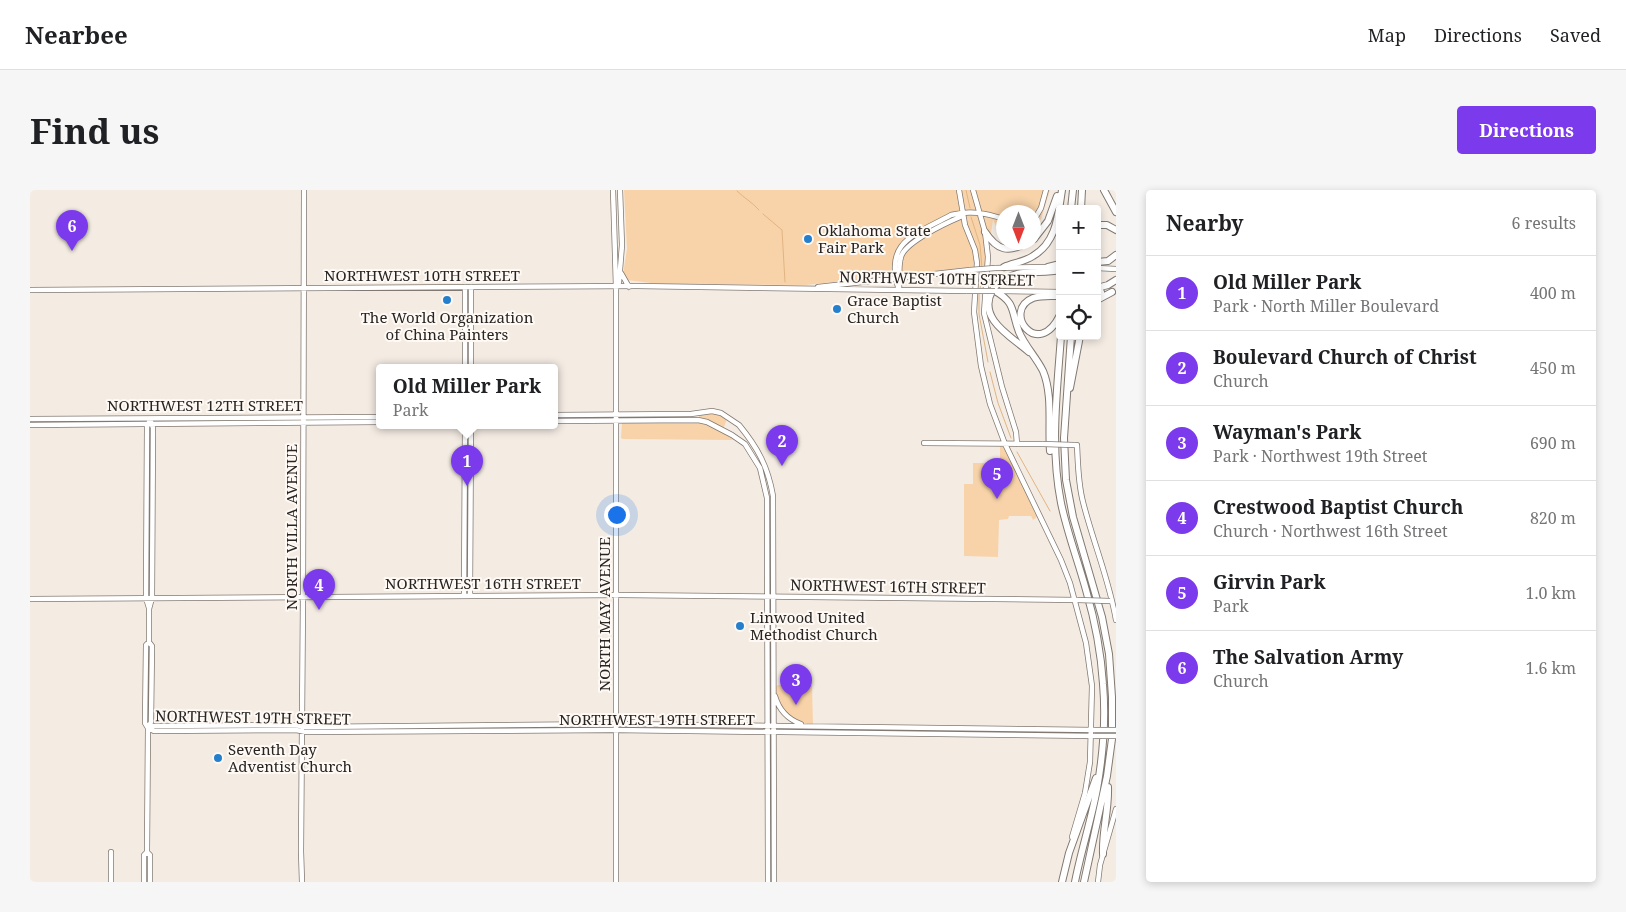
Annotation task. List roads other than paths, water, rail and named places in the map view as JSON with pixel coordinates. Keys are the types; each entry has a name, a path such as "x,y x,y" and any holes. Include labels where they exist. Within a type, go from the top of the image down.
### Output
{"highway":[{"path":"1041,230 1048,221 1060,190"},
{"path":"1004,267 1034,256 1047,244 1055,229 1060,190"},
{"path":"1071,205 1073,190"},
{"path":"1081,205 1082,190"},
{"path":"1104,190 1115,209"},
{"path":"1101,225 1107,225 1116,230"},
{"path":"985,232 996,246"},
{"path":"1101,262 1108,261 1116,255"},
{"path":"1048,267 1056,267"},
{"path":"1040,365 996,324 990,312 989,299 996,284 1012,276 1056,267"},
{"path":"1101,289 1116,280"},
{"path":"998,292 1010,303 1021,335 1040,365 1048,388 1052,468 1057,479"},
{"path":"1101,298 1114,292"},
{"path":"1056,294 1029,300 1021,310 1020,320 1028,331 1040,334 1051,330 1056,322"},
{"path":"1061,340 1054,456 1064,516 1088,599 1099,648 1104,697 1101,765 1075,882"},
{"path":"1071,340 1065,406 1064,457 1069,496 1078,535 1102,617 1110,661 1112,727 1107,776 1084,882"},
{"path":"1065,406 1079,340"},
{"path":"1062,882 1069,853 1101,765"},
{"path":"1103,854 1102,842 1109,797 1107,776"}],"street":[{"name":"NORTH VILLA AVENUE","path":"301,882 304,190"},
{"name":"NORTH MAY AVENUE","path":"613,190 616,245 616,882"},
{"name":"NORTH MAY AVENUE","path":"616,287 619,282 622,246 620,190"},
{"path":"959,190 965,225 976,256 977,276 974,312 981,366 990,404 1005,444 1061,560 1077,600 1091,672 1094,730 1088,779 1064,865 1062,882"},
{"path":"973,190 985,232 988,257 984,313 1002,387 1016,432 1014,444"},
{"path":"1041,208 1046,190"},
{"path":"952,217 960,200"},
{"path":"899,290 895,257 902,245 962,213 979,212 996,217"},
{"path":"982,223 991,215"},
{"path":"952,217 965,225"},
{"path":"616,245 622,246"},
{"name":"NORTHWEST 10TH STREET","path":"814,288 970,270 1004,267 1048,267"},
{"path":"1101,268 1116,269"},
{"path":"620,272 629,287"},
{"path":"465,287 465,364"},
{"path":"471,287 471,364"},
{"name":"NORTHWEST 10TH STREET","path":"30,290 629,287 814,288 1056,294"},
{"path":"1101,291 1114,292"},
{"path":"558,415 691,414 716,412 736,421 763,459 773,496 774,882"},
{"name":"NORTHWEST 12TH STREET","path":"30,425 150,424 376,417"},
{"path":"144,882 144,855 147,852 148,728 145,723 146,644 149,642 150,418"},
{"name":"NORTHWEST 12TH STREET","path":"30,419 150,418 376,422"},
{"path":"558,421 703,421 742,442 756,460 766,489 768,882"},
{"path":"464,429 464,596"},
{"path":"470,429 470,596"},
{"path":"924,443 1076,445 1078,474 1083,502 1113,601 1116,620"},
{"name":"NORTHWEST 16TH STREET","path":"30,599 616,595 1113,601"},
{"path":"774,692 778,704 785,715 797,723 807,726"},
{"name":"NORTHWEST 19TH STREET","path":"302,729 616,724 1116,730"},
{"name":"NORTHWEST 19TH STREET","path":"148,728 154,726 1116,736"},
{"path":"1098,882 1103,854 1116,809"},
{"path":"111,852 111,882"},
{"path":"147,852 150,855 150,882"}],"waterway":[{"path":"966,190 970,208"},
{"path":"737,191 759,210"},
{"path":"763,214 782,230 785,282"},
{"path":"971,217 980,245 982,268"},
{"path":"980,290 982,272"},
{"path":"979,294 979,314 988,362"},
{"path":"990,372 998,403 1011,438"},
{"path":"1017,452 1050,511"}],"place":[{"name":"Oklahoma State Fair Park","path":"808,239"},
{"name":"The Salvation Army","path":"72,251"},
{"name":"The World Organization of China Painters","path":"447,300"},
{"name":"Grace Baptist Church","path":"837,309"},
{"name":"Boulevard Church of Christ","path":"782,466"},
{"name":"Old Miller Park","path":"467,486"},
{"name":"Girvin Park","path":"997,499"},
{"name":"Crestwood Baptist Church","path":"319,610"},
{"name":"Linwood United Methodist Church","path":"740,626"},
{"name":"Wayman's Park","path":"796,705"},
{"name":"Seventh Day Adventist Church","path":"218,758"}]}
